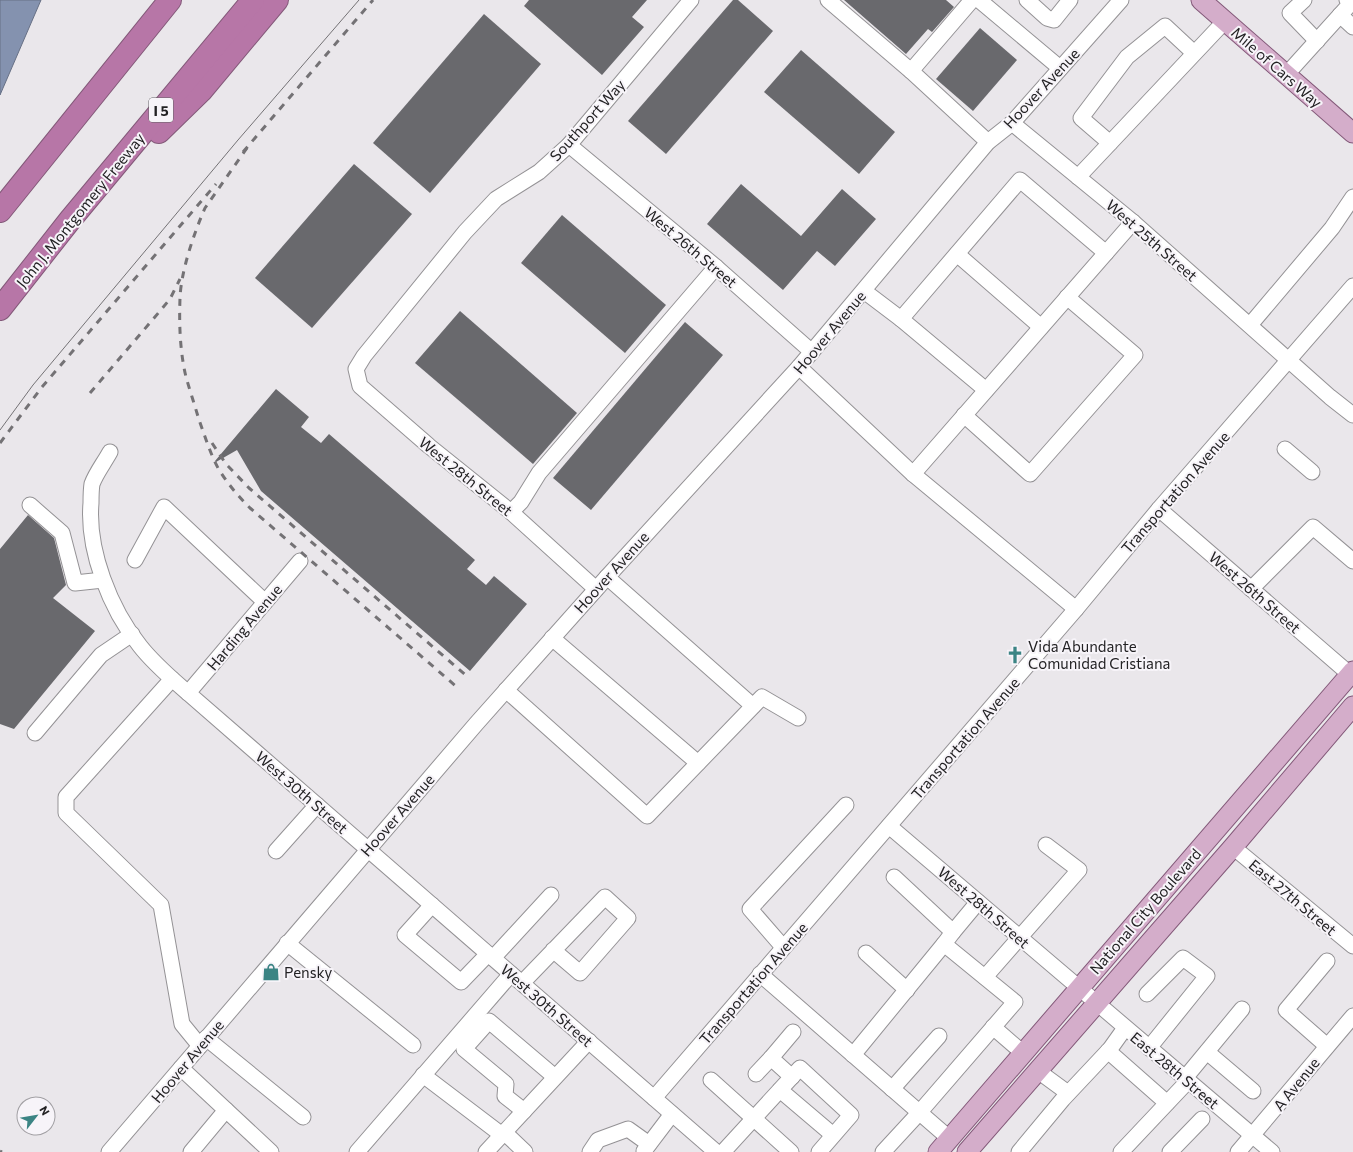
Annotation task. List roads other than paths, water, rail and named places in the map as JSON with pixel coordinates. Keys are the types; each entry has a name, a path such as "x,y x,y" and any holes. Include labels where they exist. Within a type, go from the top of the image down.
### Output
{"highway":[{"path":"114,70 159,0"},
{"path":"0,211 170,0"},
{"name":"John J. Montgomery Freeway","path":"0,309 70,220 253,0"},
{"path":"70,220 201,91 277,0"}],"main road":[{"name":"Mile of Cars Way","path":"1201,0 1353,134"},
{"name":"National City Boulevard","path":"944,1145 1078,988 1352,674"},
{"name":"National City Boulevard","path":"967,1152 1233,847 1353,706"}],"street":[{"name":"Southport Way","path":"364,356 465,232 496,199 539,172 568,146 691,0"},
{"path":"828,0 911,71 988,142"},
{"path":"911,71 972,0"},
{"path":"980,0 1060,68"},
{"path":"1027,0 1047,18 1054,20 1070,0"},
{"name":"Hoover Avenue","path":"110,1152 287,943 506,690 596,588 799,367 988,142 1012,123 1121,0"},
{"path":"1304,0 1290,13 1317,40"},
{"path":"1286,75 1340,15 1350,1"},
{"path":"1340,15 1353,27"},
{"path":"1078,177 1225,21"},
{"path":"1110,143 1081,118 1127,57 1165,26 1194,53"},
{"name":"West 25th Street","path":"1012,123 1132,222 1289,359 1330,397 1353,415"},
{"name":"West 26th Street","path":"568,146 716,267 812,352"},
{"path":"901,319 1020,180 1106,253"},
{"path":"1250,325 1332,228 1353,197"},
{"path":"913,474 1132,222"},
{"path":"957,254 1041,327"},
{"path":"511,512 521,502 539,473 716,267"},
{"name":"Transportation Avenue","path":"654,1098 1076,609 1159,509 1353,286"},
{"path":"864,291 901,319 986,390"},
{"path":"964,415 1030,474 1130,361 1135,355 1067,297"},
{"name":"West 28th Street","path":"364,356 356,369 360,386 434,450 511,512 596,588"},
{"path":"799,367 913,474 1076,609"},
{"path":"1285,449 1312,472"},
{"name":"West 30th Street","path":"110,452 92,485 89,517 92,541 104,580 118,613 140,646 172,679 716,1152"},
{"path":"30,505 62,533 75,583 104,580"},
{"path":"135,560 164,507 265,602"},
{"name":"West 26th Street","path":"1159,509 1352,674"},
{"path":"1252,589 1313,527 1353,561"},
{"name":"Harding Avenue","path":"188,693 300,561"},
{"path":"607,577 753,706"},
{"path":"35,733 101,654 132,634"},
{"path":"552,638 698,763"},
{"path":"172,679 66,797 66,812 161,905 182,1024 203,1042 303,1117"},
{"path":"506,690 646,816 762,698 798,718"},
{"path":"783,947 750,909 846,805"},
{"path":"276,851 317,806"},
{"name":"West 28th Street","path":"889,826 1078,988"},
{"path":"985,977 1079,870 1046,846"},
{"name":"East 27th Street","path":"1233,847 1353,946"},
{"path":"884,1152 920,1113 1015,1002 985,977 894,878"},
{"path":"432,905 405,935 461,982 491,956 551,895"},
{"path":"356,1152 423,1076 516,978 553,950 605,897 628,918 580,973 553,950"},
{"path":"853,1054 978,902"},
{"path":"287,943 413,1045"},
{"path":"866,954 906,990"},
{"path":"1147,994 1183,958 1207,976 1149,1048"},
{"path":"1327,961 1286,1010 1327,1046"},
{"path":"760,974 920,1113 944,1145"},
{"name":"East 28th Street","path":"1078,988 1272,1152"},
{"path":"1121,1152 1167,1103 1242,1009"},
{"name":"A Avenue","path":"1238,1152 1353,1016"},
{"path":"524,1111 505,1096 506,1084 464,1049 489,1021 555,1077"},
{"path":"994,1027 1024,1053"},
{"path":"1019,1152 1068,1093 1108,1051 1125,1028"},
{"path":"756,1074 793,1032"},
{"path":"892,1089 939,1036"},
{"path":"486,1152 589,1041"},
{"path":"1108,1051 1167,1103"},
{"path":"1207,1052 1253,1091"},
{"path":"771,1058 792,1076"},
{"path":"181,1068 271,1152"},
{"path":"723,1152 800,1068 851,1115 819,1152"},
{"path":"1038,1071 1068,1093"},
{"path":"423,1076 503,1134 525,1152"},
{"path":"711,1080 791,1152"},
{"path":"780,1090 833,1135"},
{"path":"191,1152 226,1110"},
{"path":"590,1152 598,1140 628,1129 646,1148 672,1114"},
{"path":"1170,1152 1202,1119"}],"water":[{"path":"0,0 41,0 0,95"}],"tram line":[{"path":"0,430 33,385 238,140 359,0"}],"railway":[{"path":"243,152 373,0"},
{"path":"247,148 205,208 189,252 181,287 180,328 184,367 199,420 210,450 225,479 250,508 458,688"},
{"path":"0,443 42,387 216,184"},
{"path":"90,393 170,299 180,279"},
{"path":"212,443 226,464 249,488 469,678"}],"place":[{"name":"Vida Abundante Comunidad Cristiana","path":"1015,655"},
{"name":"Pensky","path":"271,972"}]}
